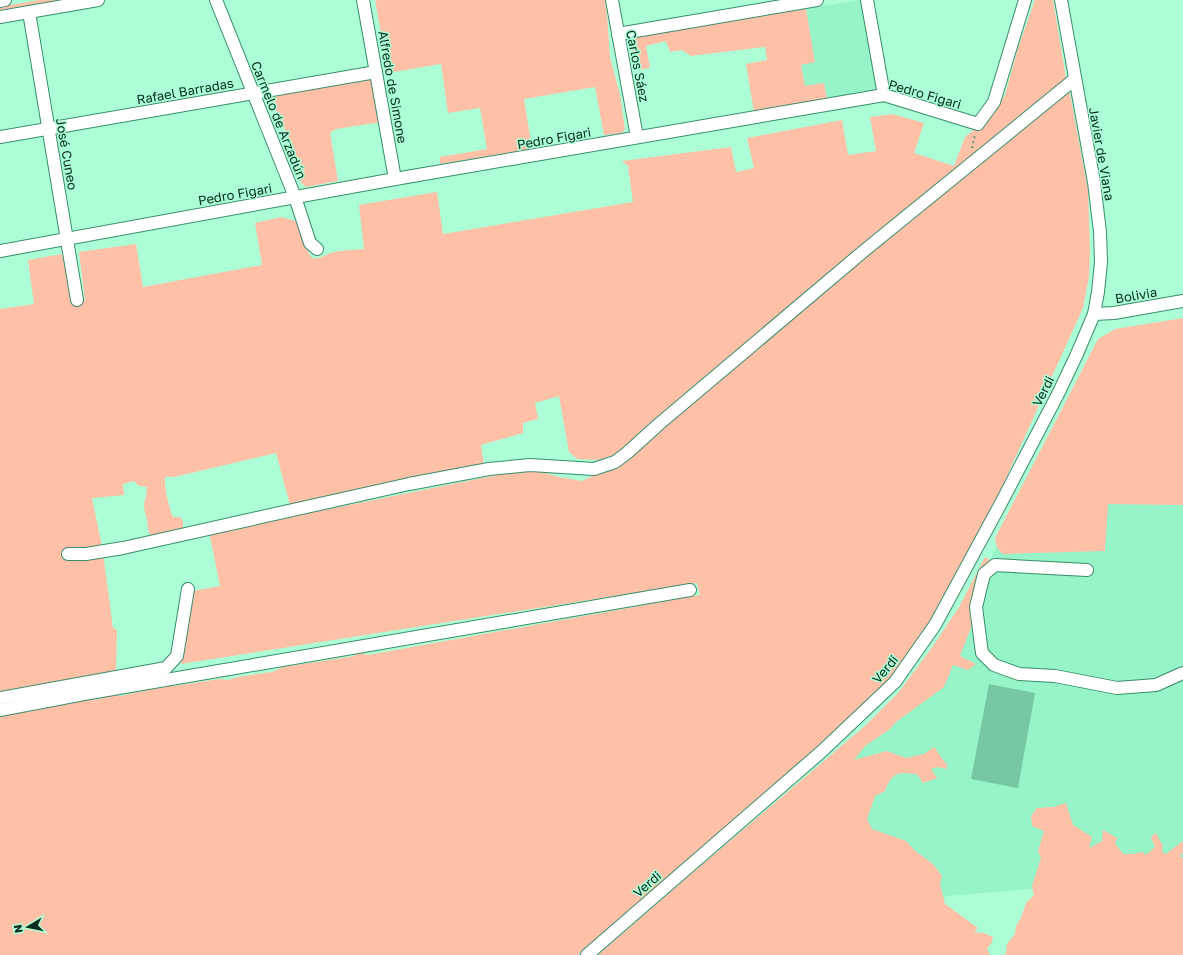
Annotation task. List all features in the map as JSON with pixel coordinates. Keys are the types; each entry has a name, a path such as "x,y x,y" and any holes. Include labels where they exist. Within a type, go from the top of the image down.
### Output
{"street":[{"path":"0,1 5,0"},
{"path":"0,17 98,0"},
{"name":"Carmelo de Arzadún","path":"216,0 294,197 310,243 317,249"},
{"name":"Alfredo de Simone","path":"363,0 396,179"},
{"name":"Carlos Sáez","path":"612,0 638,137"},
{"path":"618,34 817,0"},
{"path":"867,0 884,95"},
{"path":"978,124 994,102 1025,0"},
{"name":"Javier de Viana","path":"1061,0 1074,79 1094,182 1100,232 1101,262 1094,314"},
{"name":"José Cuneo","path":"29,12 77,300"},
{"name":"Rafael Barradas","path":"0,137 376,72"},
{"path":"68,554 86,554 124,548 402,485 482,471 530,465 594,469 614,462 627,453 665,419 865,250 1074,79"},
{"name":"Pedro Figari","path":"0,251 396,179 884,95 978,124"},
{"name":"Bolivia","path":"1094,314 1114,313 1183,301"},
{"name":"Verdi","path":"587,955 821,752 895,682 935,625 997,512 1078,354 1094,314"},
{"path":"1087,570 995,565 984,574 976,607 982,653 994,665 1019,674 1055,676 1117,688 1156,685 1183,673"},
{"path":"0,698 166,668 177,656 188,589"},
{"path":"0,710 690,590"}],"path":[{"path":"967,168 978,124"}],"shaded area":[{"path":"39,0 76,0 0,13 0,7"},
{"path":"375,0 605,0 610,57 620,95 625,129 622,133 604,135 595,87 524,99 532,149 440,164 440,157 487,149 480,108 448,113 441,64 388,73"},
{"path":"861,0 878,92 827,99 824,83 805,86 801,64 815,62 806,9"},
{"path":"1035,0 1053,0 1066,78 956,171 704,377 647,426 619,453 603,459 594,460 577,459 569,452 559,396 535,403 538,419 523,423 523,433 481,445 484,466 290,505 276,453 174,477 165,477 166,492 171,513 173,517 180,517 183,521 183,528 151,537 144,506 147,487 139,486 134,481 123,484 124,495 92,498 102,546 113,628 117,630 116,670 110,676 0,695 0,309 34,304 28,260 62,254 73,302 85,301 79,252 136,244 143,287 262,265 255,223 281,217 296,221 312,258 316,258 334,252 364,249 359,205 437,192 443,234 633,202 628,166 622,161 731,147 736,172 754,168 747,138 842,120 848,155 876,151 870,117 892,114 924,123 914,153 954,166 965,137 993,115 1005,95 1018,48"},
{"path":"806,9 815,62 801,65 805,86 824,83 827,99 754,112 746,64 767,60 765,47 691,56 682,50 670,52 666,41 646,46 650,68 636,70 630,37"},
{"path":"370,73 388,121 336,129 330,133 338,181 306,187 301,183 288,136 268,93"},
{"path":"1069,89 1088,190 1090,252 1089,277 1083,308 947,609 891,687 578,955 0,955 0,714 10,711 20,713 75,701 101,699 112,693 121,696 168,684 174,686 220,679 229,680 237,677 272,672 283,667 355,656 354,651 368,655 700,595 697,583 181,664 187,592 220,586 210,536 215,532 513,472 538,471 582,481 609,468"},
{"path":"1183,318 1183,505 1108,504 1105,551 1003,554 997,548 995,538 1098,339 1115,329"},
{"path":"1022,494 1183,499 1183,876 937,897 813,786 942,659"},
{"path":"985,557 996,563 960,656 976,664 968,670 953,665 944,687 896,722 890,729 865,746 854,760 887,751 906,758 924,754 934,747 947,765 947,769 937,767 931,769 937,778 923,783 918,775 906,773 897,774 890,780 885,791 875,796 867,819 872,829 906,841 915,851 933,864 942,876 940,884 945,904 978,928 974,932 984,933 993,937 992,942 987,949 990,955 598,955 867,724 898,693 933,646 959,607"},
{"path":"1066,803 1073,825 1092,837 1089,848 1102,841 1103,830 1117,838 1115,843 1123,854 1142,852 1146,855 1155,847 1151,837 1156,833 1163,846 1162,852 1166,854 1183,841 1183,853 1179,856 1183,858 1183,955 1001,955 1006,954 1007,944 1015,934 1016,926 1021,918 1026,903 1034,895 1032,886 1041,858 1038,851 1044,831 1032,826 1031,816 1037,808 1053,807"}],"building":[{"path":"989,684 1035,693 1018,788 971,779"}]}
